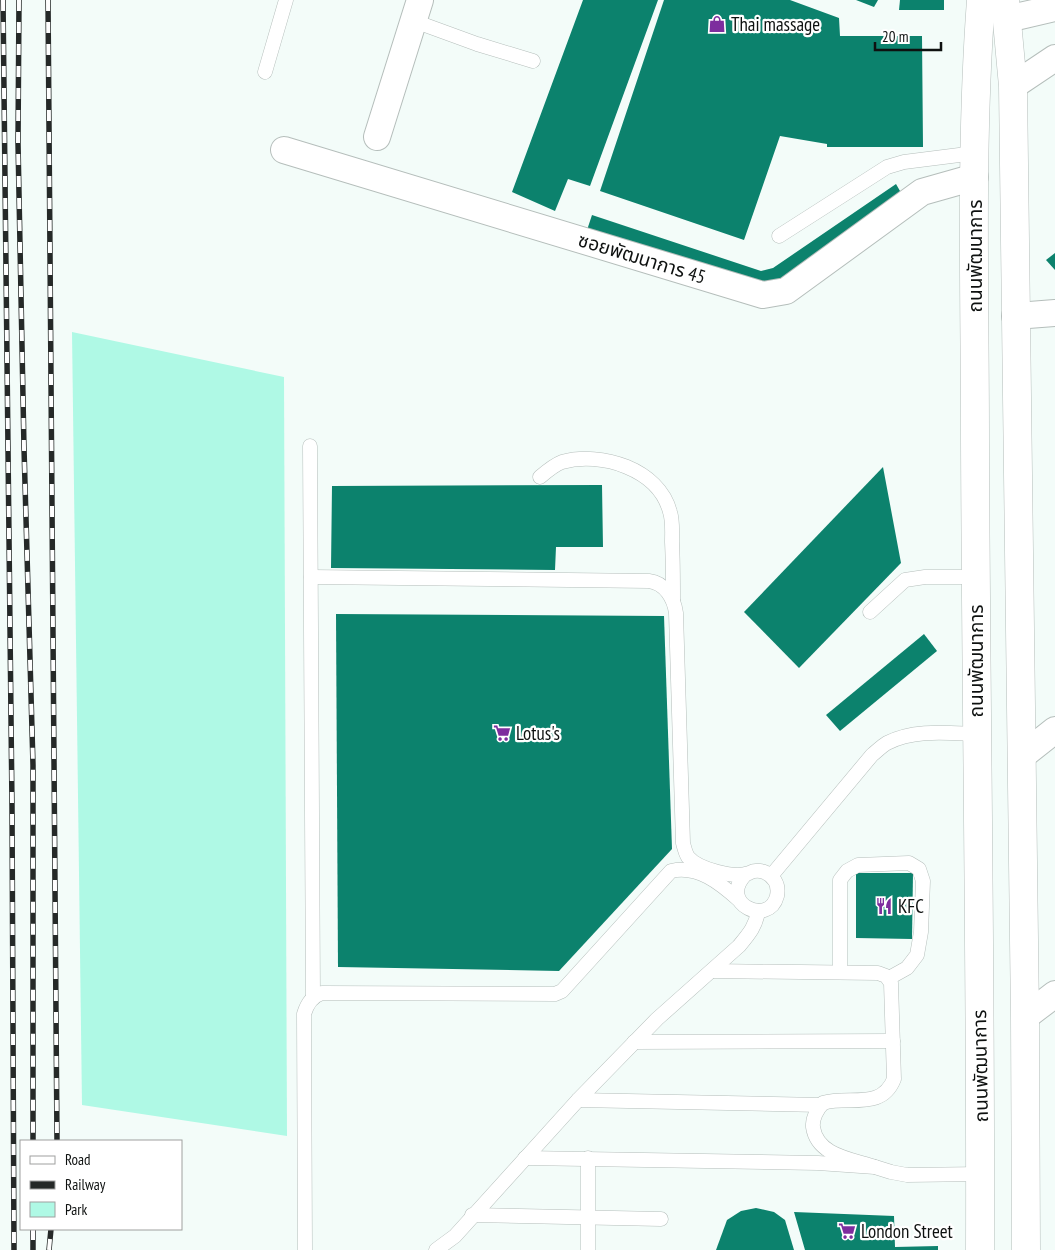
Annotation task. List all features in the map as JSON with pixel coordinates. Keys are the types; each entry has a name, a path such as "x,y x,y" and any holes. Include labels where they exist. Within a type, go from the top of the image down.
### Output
{"main road":[{"name":"ถนนพัฒนาการ","path":"971,0 976,72"},
{"name":"ถนนพัฒนาการ","path":"980,1250 981,1174 976,734 975,164 976,72 981,0"},
{"name":"ถนนพัฒนาการ","path":"1015,5 1013,86 1015,316 1022,756 1026,1250"}],"street":[{"path":"1015,5 1055,8"},
{"path":"377,137 417,10"},
{"path":"1013,86 1055,58"},
{"name":"ซอยพัฒนาการ 45","path":"284,150 763,295 786,291 922,192 975,164"},
{"path":"1015,316 1055,313"},
{"path":"1022,756 1055,730"},
{"path":"1025,1017 1055,994"}],"lane":[{"path":"265,72 286,0"},
{"path":"417,10 477,44 533,61"},
{"path":"780,236 887,167 904,162 975,164"},
{"path":"310,446 313,998"},
{"path":"306,1250 304,1014 313,998 322,992 555,994 562,991 671,871 686,870 712,877 748,909 758,911 766,909 775,900 777,887 771,876 758,871 745,875 724,874 704,867 689,858 682,843 676,613 673,600 670,511 662,491 642,475 607,461 586,459 562,462 540,477"},
{"path":"870,612 905,580 925,577 976,576"},
{"path":"311,577 649,581 662,586 673,600"},
{"path":"771,876 872,755 887,744 913,734 976,734"},
{"path":"840,972 840,880 847,871 858,864 909,863 919,869 923,881 921,932 917,955 907,968 889,978"},
{"path":"739,900 738,886 745,875"},
{"path":"436,1250 455,1236 578,1100 634,1042 750,933 757,922 758,911"},
{"path":"578,1100 821,1105 826,1102 872,1099 886,1093 894,1079 891,983 889,978 878,973 712,970"},
{"path":"634,1042 893,1041"},
{"path":"821,1105 812,1124 818,1143 828,1151 891,1172 907,1175 981,1174"},
{"path":"525,1158 818,1163 875,1166"},
{"path":"588,1158 588,1250"},
{"path":"472,1215 661,1219"}],"green space":[{"path":"72,332 284,377 287,1136 82,1105"}],"building":[{"path":"583,0 658,0 590,186 568,179 555,211 512,192"},
{"path":"664,0 790,0 839,18 840,36 922,36 923,147 827,147 827,144 780,136 744,240 600,191"},
{"path":"856,0 878,0 874,7"},
{"path":"900,0 944,0 944,10 899,10"},
{"path":"896,184 904,198 769,287 586,233 592,215 761,271 773,268"},
{"path":"1055,253 1055,270 1046,260"},
{"path":"883,467 901,563 799,668 744,612"},
{"path":"602,485 603,547 556,547 555,570 331,568 332,486"},
{"name":"Lotus's","path":"336,614 664,616 672,849 559,971 338,967"},
{"path":"924,634 937,651 840,731 826,715"},
{"name":"KFC","path":"856,873 913,873 912,939 856,938"},
{"path":"756,1208 774,1212 785,1220 794,1250 716,1250 727,1220 741,1211"},
{"name":"London Street","path":"794,1212 894,1216 895,1247 938,1246 938,1250 805,1250"}],"railway":[{"path":"3,0 12,806 14,1250"},
{"path":"19,0 18,143 33,765 33,1140"},
{"path":"48,0 57,1140"},
{"path":"33,1230 33,1250"},
{"path":"49,1250 51,1230"}],"place":[{"name":"Thai massage","path":"717,24"},
{"name":"Lotus's","path":"502,733"},
{"name":"KFC","path":"884,906"},
{"name":"London Street","path":"847,1231"}]}
